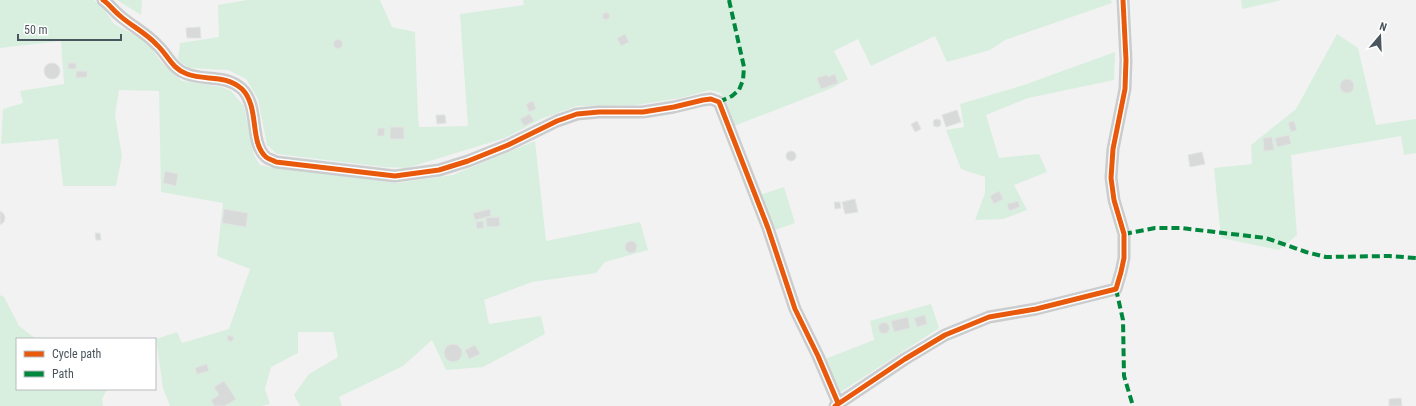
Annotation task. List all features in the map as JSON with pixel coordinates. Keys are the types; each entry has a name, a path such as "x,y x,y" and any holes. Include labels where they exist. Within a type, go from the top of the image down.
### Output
{"street":[{"path":"104,0 118,15 153,40 177,70 188,75 231,81 243,90 252,105 256,136 261,151 266,158 276,162 395,176 439,170 468,161 508,145 557,121 577,114 599,112 643,112 711,99 719,102 768,228 795,309 818,356 837,405 905,359 945,335 989,317 1042,307 1116,289 1124,258 1124,234 1114,200 1111,178 1112,149 1125,89 1126,60 1123,0"}],"green space":[{"path":"0,0 94,0 102,6 114,24 146,41 162,63 182,81 222,87 231,91 244,106 254,155 260,165 397,183 453,175 535,141 546,241 640,222 648,250 605,262 596,273 532,282 484,300 489,324 541,316 545,334 483,367 446,370 432,340 403,366 339,397 342,406 300,406 294,395 309,374 338,357 333,332 298,332 298,353 271,367 265,389 270,404 261,406 170,406 163,388 156,339 177,332 182,343 229,329 250,269 217,256 223,203 161,192 159,91 119,90 115,115 122,156 116,186 63,186 58,139 1,144 3,109 23,103 20,91 64,84 61,41 0,48"},
{"path":"117,0 142,0 141,15"},
{"path":"247,0 380,0 392,27 415,32 419,127 468,126 460,14 524,5 523,0 1111,0 1112,3 1005,40 990,50 947,62 935,36 871,66 858,39 834,51 848,79 832,88 734,126 721,93 710,90 681,98 636,105 577,106 541,119 505,138 407,168 383,167 277,154 267,145 258,99 246,79 228,70 189,68 178,60 180,43 219,37 218,5"},
{"path":"1241,0 1282,0 1242,9"},
{"path":"1337,34 1358,48 1376,125 1416,119 1416,153 1404,155 1401,136 1291,155 1297,235 1279,250 1221,238 1214,168 1252,164 1251,145 1296,109"},
{"path":"1115,52 1114,80 1028,98 986,115 999,158 1039,154 1047,172 1014,185 1027,210 1003,219 975,220 985,193 985,177 961,169 946,130 964,127 960,104 1024,85"},
{"path":"784,187 795,223 775,230 760,195"},
{"path":"0,295 4,297 19,326 35,338 16,338 16,390 106,390 102,399 103,406 0,406"},
{"path":"931,304 939,328 839,393 825,359 874,340 870,321"}],"building":[{"path":"606,12 609,13 609,19 606,20 603,19 602,16 603,13"},
{"path":"200,27 201,38 187,38 186,28"},
{"path":"625,34 629,42 621,46 617,38"},
{"path":"338,39 343,44 338,49 333,44"},
{"path":"52,63 58,65 60,71 58,77 52,79 46,77 44,71 46,65"},
{"path":"68,63 76,63 76,69 68,69"},
{"path":"76,71 87,71 87,77 76,78"},
{"path":"835,74 838,83 821,89 817,78 827,75 828,77"},
{"path":"1347,79 1352,81 1354,86 1352,91 1347,93 1342,91 1340,86 1342,81"},
{"path":"533,101 536,109 529,112 526,104"},
{"path":"957,110 961,122 946,127 942,115"},
{"path":"530,114 534,121 524,126 520,119"},
{"path":"436,115 445,115 446,123 437,124"},
{"path":"937,119 940,120 940,126 937,127 934,126 933,123 934,120"},
{"path":"917,121 921,129 915,132 911,124"},
{"path":"1294,121 1297,130 1291,132 1288,123"},
{"path":"390,127 404,127 404,139 390,139"},
{"path":"378,128 385,128 384,136 377,136"},
{"path":"1289,135 1291,144 1277,147 1275,138"},
{"path":"1272,137 1274,150 1264,151 1263,138"},
{"path":"789,151 793,151 795,152 795,160 789,161 786,158 786,154"},
{"path":"1202,152 1205,164 1190,167 1188,155"},
{"path":"165,171 178,174 176,186 163,183"},
{"path":"999,191 1003,199 994,204 990,196"},
{"path":"855,199 858,212 845,214 842,202"},
{"path":"1018,201 1020,207 1009,211 1007,204"},
{"path":"834,202 840,202 841,208 835,209"},
{"path":"224,209 248,213 246,227 222,223"},
{"path":"490,209 491,216 475,220 473,213"},
{"path":"0,211 5,217 4,222 0,225"},
{"path":"499,217 500,226 487,227 486,218"},
{"path":"483,221 484,228 477,229 476,222"},
{"path":"95,233 100,233 101,240 96,240"},
{"path":"629,241 633,241 637,247 633,253 629,253 625,249 625,245"},
{"path":"925,315 927,324 917,327 914,318"},
{"path":"908,317 910,328 894,332 891,321"},
{"path":"882,323 886,323 888,324 888,332 882,333 879,330 879,326"},
{"path":"228,335 234,337 232,342 227,340"},
{"path":"453,344 459,347 462,353 459,359 453,362 447,359 444,353 447,347"},
{"path":"475,345 480,354 469,359 465,350"},
{"path":"207,364 209,371 197,374 195,368"},
{"path":"224,381 236,399 225,406 214,406 211,400 219,395 214,387"},
{"path":"1401,398 1402,406 1389,406 1389,399"}],"marked path":[{"path":"719,102 732,96 739,90 743,80 744,67 729,0"},
{"path":"1124,234 1155,228 1181,228 1266,238 1306,252 1326,257 1389,256 1416,258"},
{"path":"1116,289 1123,320 1124,376 1133,406"}],"cycle path":[{"path":"103,0 124,19 152,40 182,72 194,76 229,81 242,89 248,96 251,105 256,134 261,151 267,158 276,162 395,176 439,170 468,161 508,145 557,121 577,114 599,112 643,112 711,99 719,102 768,228 795,309 818,356 838,403"},
{"path":"835,406 905,359 945,335 989,317 1036,309 1116,289 1124,258 1124,234 1114,200 1111,178 1113,149 1125,89 1126,60 1123,0"}]}
